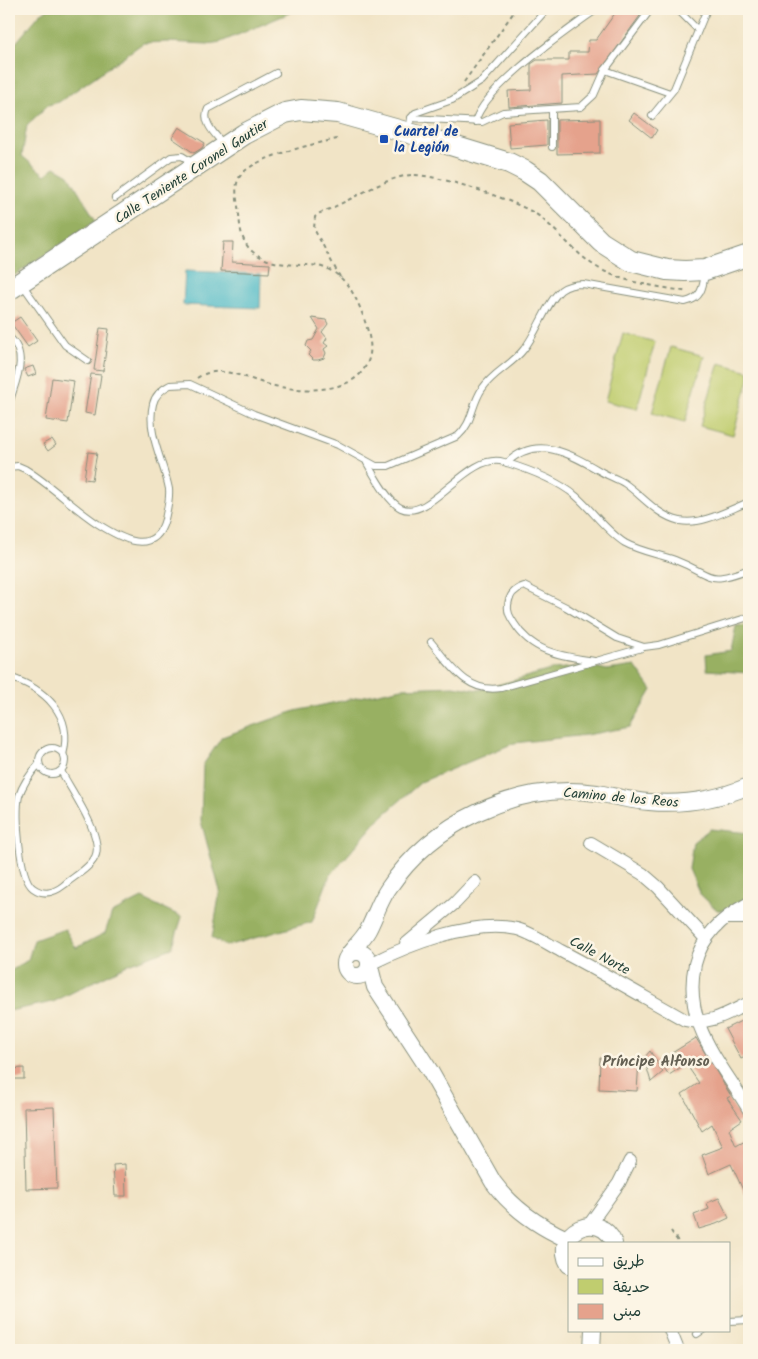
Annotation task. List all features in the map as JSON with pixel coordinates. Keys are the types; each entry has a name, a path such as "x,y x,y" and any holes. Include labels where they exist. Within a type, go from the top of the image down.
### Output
{"main road":[{"name":"Calle Teniente Coronel Gautier","path":"15,286 264,122 285,113 301,110 338,113 410,126 526,171 540,181 601,242 631,261 667,270 705,270 749,255"}],"street":[{"name":"Camino de los Reos","path":"368,930 366,966 347,970 345,962 349,954 368,930 387,890 416,857 449,829 496,804 530,794 565,791 598,793 649,802 684,802 720,796 749,786"},
{"path":"591,843 643,874 658,887 706,939"},
{"path":"475,882 455,903 401,948 366,966 379,994 430,1071 499,1190 534,1221 567,1239"},
{"path":"749,903 715,927 699,949 692,979 693,1010 698,1023 713,1053 749,1110"},
{"path":"728,918 749,918"},
{"name":"Calle Norte","path":"401,948 472,930 517,930 612,978 685,1020 698,1023"},
{"path":"698,1023 714,1020 749,1003"},
{"path":"568,1263 565,1256 567,1239 573,1232 589,1225 614,1191 630,1161"},
{"path":"589,1225 606,1231 613,1242"},
{"path":"592,1350 593,1332"},
{"path":"671,1332 678,1350"}],"lane":[{"path":"410,126 419,111 452,100 482,81 547,9"},
{"path":"475,122 484,103 513,75 550,44 597,9"},
{"path":"410,126 487,121 503,112 573,109 586,104 594,95 605,70 651,9"},
{"path":"677,9 698,30"},
{"path":"652,116 670,94 707,9"},
{"path":"605,70 670,94"},
{"path":"225,146 206,121 205,115 208,109 276,73"},
{"path":"552,110 552,147"},
{"path":"115,198 171,157 182,156 196,166"},
{"path":"9,467 18,466 25,469 86,516 128,541 140,542 152,538 162,530 169,491 154,438 152,405 159,393 170,385 190,384 254,414 338,445 366,462 376,466 388,466 463,432 470,421 476,399 486,383 520,355 556,296 568,286 583,284 680,302 694,300 700,294 703,287 705,270"},
{"path":"15,286 65,345 88,361"},
{"path":"9,337 17,346 21,359 9,404"},
{"path":"507,463 514,456 528,449 540,448 564,452 623,482 656,510 681,521 701,520 749,502"},
{"path":"366,462 387,494 401,508 408,509 428,503 478,465 490,461 507,463 569,490 617,537 636,548 677,560 714,578 725,578 749,569"},
{"path":"594,661 549,652 532,644 520,633 510,617 508,607 511,595 524,586 566,606 617,638 644,647"},
{"path":"431,642 464,680 474,686 486,689 500,688 644,647 659,646 749,617"},
{"path":"9,676 34,688 58,710 66,730 64,754 66,763 61,771 48,774 39,764"},
{"path":"61,771 95,835 98,850 93,862 56,891 45,893 34,889 24,877 17,813 23,785 39,764 40,755 47,749 56,749 64,754"},
{"path":"730,1320 749,1320"}],"path":[{"path":"463,83 516,9"},
{"path":"337,139 302,147 251,166 240,175 236,192 241,234 251,250 274,262 290,266 316,266 340,278"},
{"path":"190,384 205,373 217,371 272,385 324,389 340,386 354,379 367,364 372,346 356,297 340,278 314,229 315,217 398,178 418,175 508,200 526,207 541,217 585,259 617,277 700,294"},
{"path":"671,1231 678,1242"}],"green space":[{"path":"48,9 294,9 292,12 221,42 208,44 143,43 59,102 48,105 27,125 22,156 45,175 55,167 69,175 96,221 9,279 9,51 40,14"},
{"path":"623,333 655,342 637,409 605,401"},
{"path":"671,347 704,356 685,422 652,413"},
{"path":"719,363 749,371 749,379 733,435 700,426"},
{"path":"749,625 749,673 707,670 706,655 731,651 736,626"},
{"path":"590,666 607,670 635,666 652,690 630,727 586,735 514,743 421,782 378,820 329,877 312,922 226,946 212,938 220,891 201,821 203,765 222,737 295,711 402,688 453,686 479,690 554,669"},
{"path":"710,829 749,833 749,904 737,911 717,910 700,894 689,869 693,842"},
{"path":"142,898 182,917 172,948 129,964 53,1002 9,1011 9,972 28,960 34,940 65,929 76,948 105,933 112,913"}],"water":[{"path":"185,271 261,274 260,308 183,305"}],"building":[{"path":"618,9 636,9 642,13 598,74 562,76 562,103 509,107 508,91 531,90 531,64 537,60 569,60 569,52 588,52 589,40 596,40"},
{"path":"634,113 657,130 652,138 629,120"},
{"path":"600,119 600,153 557,154 557,120"},
{"path":"547,120 547,145 510,148 508,123"},
{"path":"179,127 205,143 202,148 194,153 172,138"},
{"path":"223,242 233,242 232,262 270,264 269,273 221,271"},
{"path":"20,317 37,341 28,347 11,323"},
{"path":"312,318 326,320 328,324 322,332 327,338 324,343 328,346 324,349 326,353 324,358 318,360 313,360 308,355 311,351 306,346 308,341 313,340 319,329"},
{"path":"100,328 109,329 103,371 94,370"},
{"path":"33,366 36,374 28,377 24,369"},
{"path":"91,374 101,375 95,415 85,413"},
{"path":"52,378 74,381 68,423 46,420"},
{"path":"52,439 56,445 48,451 43,444"},
{"path":"88,452 97,453 92,480 84,479"},
{"path":"749,1017 749,1055 741,1059 725,1029"},
{"path":"696,1038 731,1096 727,1098 742,1120 729,1129 736,1146 749,1139 749,1203 731,1164 709,1174 702,1155 723,1147 712,1124 702,1131 682,1094 699,1083 686,1064 669,1075 662,1065 675,1057 672,1053"},
{"path":"650,1051 663,1072 651,1082 644,1058"},
{"path":"600,1058 639,1060 637,1091 599,1089"},
{"path":"24,1068 24,1079 9,1079 9,1069"},
{"path":"54,1107 57,1188 26,1189 24,1108"},
{"path":"125,1164 126,1196 115,1196 113,1165"},
{"path":"719,1198 729,1218 699,1229 694,1215 709,1209 707,1203"}],"place":[{"name":"Cuartel de la Legión","path":"384,139"}],"district":[{"name":"Príncipe Alfonso","path":"656,1061"}]}
